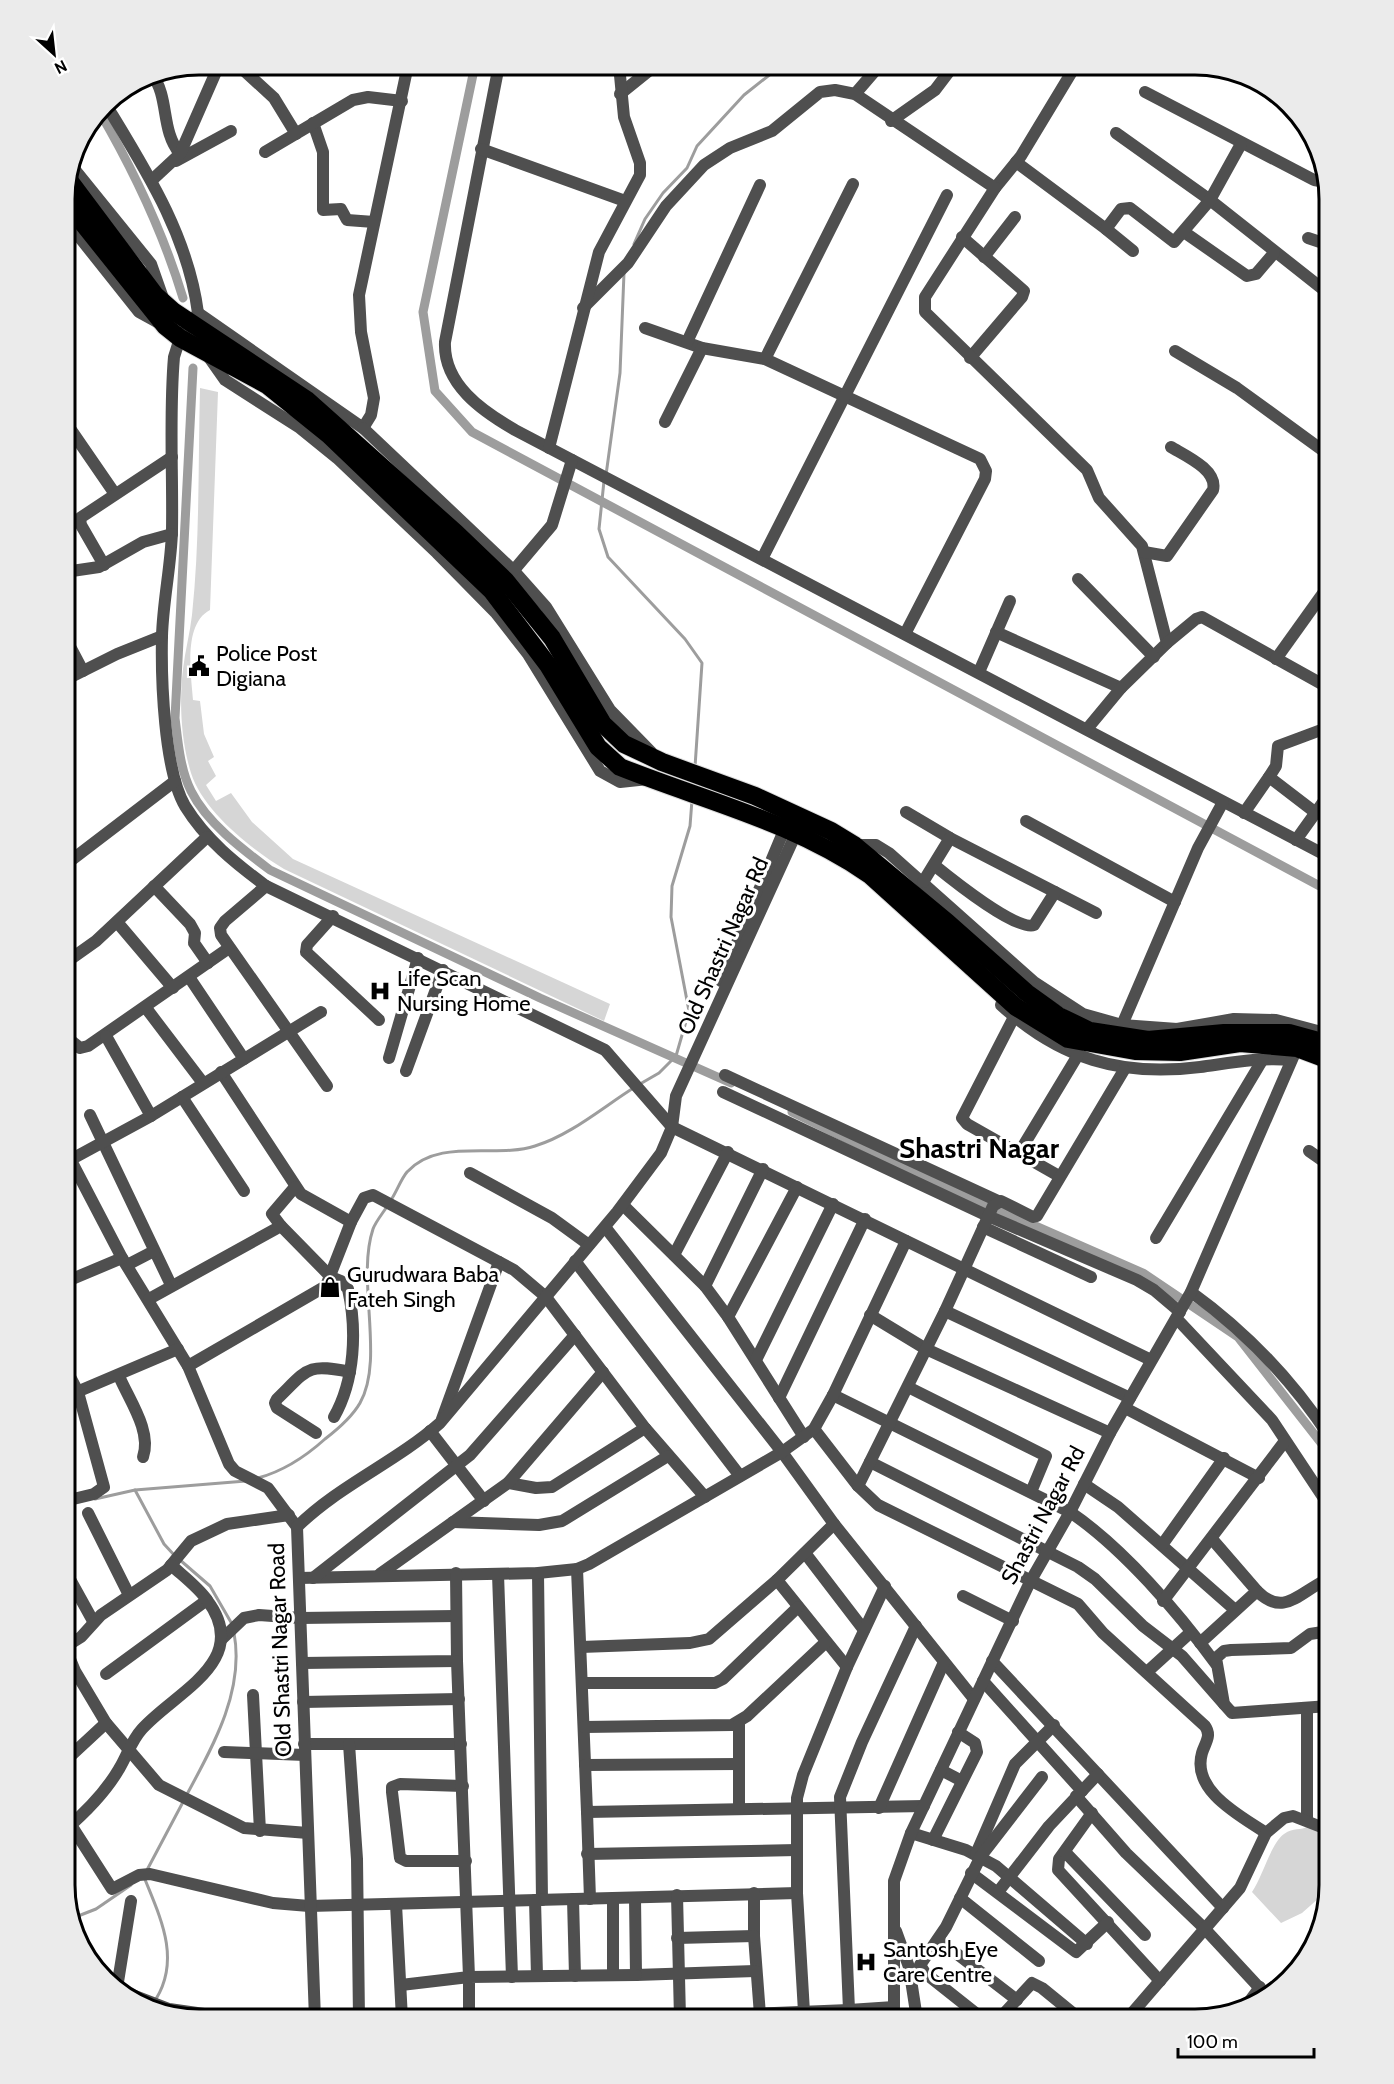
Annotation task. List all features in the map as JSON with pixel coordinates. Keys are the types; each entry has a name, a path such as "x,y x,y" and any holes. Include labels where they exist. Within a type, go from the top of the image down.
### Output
{"highway":[{"path":"75,189 155,295 190,325 307,400 392,474 552,638 613,735 624,744 709,788 794,827 870,875 1016,1007 1068,1039 1135,1051 1180,1052 1240,1043 1319,1058"},
{"path":"75,214 165,326 190,325"},
{"path":"190,325 204,350 267,385 329,435 498,585 598,747 620,767 652,780 709,788"},
{"path":"794,827 831,831 854,845 948,923 1026,993 1059,1016 1090,1031 1148,1040 1224,1033 1289,1033 1319,1041"}],"street":[{"path":"152,180 180,154 214,75"},
{"path":"250,75 274,98 296,134"},
{"path":"363,428 370,415 374,398 361,332 359,296 406,75"},
{"path":"497,75 481,149 445,355 455,380 471,399 503,423 574,463 979,672 1319,852"},
{"path":"549,448 598,252 641,170 624,117 619,75"},
{"path":"620,94 644,75"},
{"path":"855,94 871,75"},
{"path":"891,121 936,90 947,75"},
{"path":"1070,75 1016,162 995,188 962,237 923,302 930,319 1080,461 1090,475 1099,498 1130,530 1144,552 1167,644"},
{"path":"157,83 163,95 167,134 180,154"},
{"path":"583,308 628,263 666,206 704,165 730,148 772,132 820,92 829,90 855,94 891,121 995,188"},
{"path":"1145,92 1241,144 1318,181"},
{"path":"266,152 313,123 361,98 402,101"},
{"path":"110,112 152,180 187,258 190,325 173,368 172,534 162,636 167,748 175,782 185,806 207,837 266,886 333,916 597,1046 613,1056 650,1103 672,1126 1151,1360"},
{"path":"313,123 323,152 323,210 341,209 347,220 374,222"},
{"path":"170,165 231,131"},
{"path":"1116,133 1210,200 1319,287"},
{"path":"1106,229 1121,209 1128,206 1171,242 1176,241 1210,200 1241,144"},
{"path":"481,149 625,201"},
{"path":"1016,162 1133,251"},
{"path":"78,173 151,264 164,303"},
{"path":"765,360 853,184"},
{"path":"687,342 760,185"},
{"path":"762,559 812,465 843,397 947,195"},
{"path":"984,256 1015,217"},
{"path":"75,231 140,312 165,326"},
{"path":"1184,232 1247,276 1256,274 1274,253"},
{"path":"962,237 1023,287 1024,293 970,358"},
{"path":"1308,238 1319,242"},
{"path":"190,325 363,428 498,585 545,536 574,463"},
{"path":"645,328 702,348 765,360 980,459 986,471 981,487 905,634"},
{"path":"665,422 702,348"},
{"path":"1175,351 1237,388 1319,448"},
{"path":"75,436 115,494"},
{"path":"1144,552 1167,556 1213,490 1213,479 1208,471 1171,447"},
{"path":"104,565 79,521 84,515 172,457"},
{"path":"75,570 104,565 143,542 172,534"},
{"path":"1078,579 1154,657"},
{"path":"1276,659 1319,599"},
{"path":"979,672 1010,600"},
{"path":"1087,729 1121,688 1167,644 1196,619 1203,617 1211,619 1319,683"},
{"path":"996,632 1121,688"},
{"path":"75,674 162,636"},
{"path":"75,655 83,670"},
{"path":"1244,813 1276,766 1278,746 1319,731"},
{"path":"1269,777 1316,813"},
{"path":"75,857 175,782"},
{"path":"1122,1025 1203,840 1223,802"},
{"path":"1296,840 1319,809"},
{"path":"906,812 950,838 1096,913"},
{"path":"1026,821 1175,902"},
{"path":"794,827 837,864 864,882 1014,1017 1047,1040 1078,1055 1124,1070 1197,1068 1294,1054"},
{"name":"Old Shastri Nagar Rd","path":"682,1078 713,1010 756,903 794,827"},
{"path":"75,956 96,941 207,837"},
{"path":"923,882 950,838"},
{"path":"854,845 876,845 923,882 1010,962 1056,998 1095,1019 1122,1025 1177,1029 1234,1019 1276,1020 1319,1031"},
{"path":"934,865 992,908 1026,926 1034,925 1055,892"},
{"path":"154,886 192,928 194,943 208,963"},
{"path":"266,886 225,921 220,928 221,935 327,1086"},
{"path":"333,916 308,945 306,952 379,1020"},
{"path":"117,922 173,988"},
{"path":"75,1046 80,1048 106,1036 229,948"},
{"path":"389,1058 418,958"},
{"path":"406,1071 443,970"},
{"path":"189,977 244,1059"},
{"path":"146,1008 203,1083"},
{"path":"75,1153 103,1144 321,1012"},
{"path":"1014,1017 962,1118 967,1124 1059,1176"},
{"path":"106,1036 151,1116"},
{"name":"Shastri Nagar Rd","path":"894,2009 894,1881 911,1833 1030,1582 1070,1512 1110,1433 1184,1305 1294,1054"},
{"path":"1019,1153 1078,1055"},
{"path":"1156,1238 1263,1059"},
{"path":"991,1212 1035,1217 1124,1070"},
{"path":"221,1072 295,1187 308,1199 351,1222"},
{"path":"726,1075 991,1212 1091,1277"},
{"name":"Old Shastri Nagar Road","path":"315,2009 297,1527 314,1512 435,1427 605,1227 662,1153 672,1126 676,1096 682,1078"},
{"path":"723,1092 991,1212 1137,1280 1184,1305 1228,1320 1268,1359 1319,1423"},
{"path":"182,1097 244,1191"},
{"path":"90,1114 171,1285"},
{"path":"1309,1151 1319,1158"},
{"path":"674,1255 729,1152"},
{"path":"705,1286 763,1169"},
{"path":"75,1170 125,1262 188,1366 229,1464 235,1471 268,1488 297,1527"},
{"path":"471,1173 552,1218 589,1245"},
{"path":"295,1187 272,1214 331,1277 342,1281 349,1296 353,1341 350,1372 344,1398 334,1417"},
{"path":"728,1317 797,1187"},
{"path":"188,1366 321,1289 331,1277 351,1222 364,1198 369,1195 377,1196 514,1270 546,1297 645,1428 705,1497"},
{"path":"756,1360 833,1204"},
{"path":"623,1205 705,1286 728,1317 779,1398 858,1486 888,1511 1078,1604 1103,1633 1208,1730 1201,1760 1206,1780 1215,1796 1266,1833"},
{"path":"858,1486 945,1311 991,1212"},
{"path":"779,1398 865,1219"},
{"path":"149,1299 281,1226"},
{"path":"605,1227 782,1452 834,1524 974,1699"},
{"path":"299,1578 380,1574 538,1573 577,1569 782,1452 809,1433 833,1395 906,1241"},
{"path":"75,1279 154,1251"},
{"path":"575,1261 740,1476"},
{"path":"484,1501 457,1466 435,1427 499,1262"},
{"path":"1184,1305 1267,1414 1319,1491"},
{"path":"945,1311 1127,1403 1259,1478"},
{"path":"870,1315 926,1349 1110,1433"},
{"path":"313,1578 457,1466 575,1335"},
{"path":"75,1393 119,1376 178,1348"},
{"path":"316,1432 277,1408 275,1403 277,1399 312,1368 324,1367 350,1372"},
{"path":"380,1574 508,1484 603,1372"},
{"path":"119,1376 144,1432 146,1443 143,1457"},
{"path":"75,1386 104,1487 94,1494 75,1498"},
{"path":"908,1387 1044,1455 1047,1459 1031,1492"},
{"path":"833,1395 1070,1512 1104,1536 1191,1632 1216,1664"},
{"path":"508,1484 536,1488 552,1487 645,1428"},
{"path":"1163,1601 1285,1441"},
{"path":"453,1522 539,1525 562,1521 668,1456"},
{"path":"1162,1545 1224,1458"},
{"path":"870,1462 1078,1567 1095,1579 1143,1626 1173,1648 1197,1671 1232,1713 1319,1707"},
{"path":"1084,1484 1118,1507 1234,1610"},
{"path":"88,1513 129,1595"},
{"path":"75,1641 93,1622 175,1559 191,1541 227,1524 289,1515"},
{"path":"581,1647 700,1642 718,1632 777,1580 834,1524"},
{"path":"1212,1539 1266,1600 1281,1603 1299,1597 1319,1584"},
{"path":"805,1553 864,1630"},
{"path":"175,1559 215,1612 225,1636"},
{"path":"577,1569 590,1899"},
{"path":"456,1573 469,2009"},
{"path":"537,1976 539,1900 538,1573"},
{"path":"498,1574 512,1977"},
{"path":"777,1580 847,1667"},
{"path":"804,2009 796,1893 796,1809 803,1775 847,1667 885,1586"},
{"path":"75,1589 93,1622"},
{"path":"1200,1643 1257,1591"},
{"path":"963,1596 1012,1621"},
{"path":"106,1674 207,1600"},
{"path":"582,1683 715,1683 798,1607"},
{"path":"75,1821 103,1793 140,1730 207,1671 225,1636 244,1618 260,1615 300,1618 456,1616"},
{"path":"849,2009 840,1797 916,1626"},
{"path":"1147,1672 1191,1632"},
{"path":"1224,1704 1216,1664 1216,1658 1224,1651 1290,1648 1310,1634 1319,1633"},
{"path":"584,1727 724,1726 739,1722 826,1642"},
{"path":"302,1663 457,1661"},
{"path":"879,1808 944,1662"},
{"path":"988,1670 1046,1732 1098,1774 1223,1908"},
{"path":"988,1670 1046,1732 1092,1814 1133,1861 1204,1928 1262,1989"},
{"path":"75,1671 106,1723 159,1785 244,1828 260,1832 308,1833"},
{"path":"253,1695 260,1832"},
{"path":"303,1702 459,1699"},
{"path":"1306,1820 1307,1708"},
{"path":"739,1722 739,1809"},
{"path":"75,1751 106,1723"},
{"path":"933,1840 977,1747 973,1740 958,1732"},
{"path":"915,1966 939,1940 960,1898 1015,1764 1046,1732"},
{"path":"224,1752 256,1753 349,1744 461,1744"},
{"path":"349,1744 358,1904 359,2009"},
{"path":"585,1765 739,1764"},
{"path":"941,1770 962,1781"},
{"path":"998,1892 1048,1826 1098,1774"},
{"path":"978,1855 1042,1777"},
{"path":"463,1786 400,1784 392,1787 392,1792 400,1858 466,1861"},
{"path":"587,1812 924,1806"},
{"path":"1092,1814 1059,1859 1058,1870 1160,1981"},
{"path":"1136,2009 1246,1880 1266,1833 1284,1818 1293,1816 1319,1826"},
{"path":"911,1833 978,1855 1010,1876 1087,1944"},
{"path":"75,1838 108,1887 114,1888 146,1874 273,1903 309,1906 796,1893"},
{"path":"587,1854 797,1850"},
{"path":"1065,1851 1145,1935"},
{"path":"971,1873 1073,1950 1081,1950 1108,1922"},
{"path":"754,1893 754,1936 759,2009"},
{"path":"676,1895 680,2009"},
{"path":"613,1898 613,1976"},
{"path":"635,1898 636,1975"},
{"path":"960,1898 1039,1961"},
{"path":"573,1899 575,1976"},
{"path":"118,1979 131,1901"},
{"path":"396,1904 401,2009"},
{"path":"894,1927 915,1966 917,2009"},
{"path":"677,1938 754,1936"},
{"path":"939,1940 1017,2000"},
{"path":"894,1969 915,1966 971,2009"},
{"path":"400,1985 469,1977 678,1975 756,1971"},
{"path":"1010,2009 1027,1987 1036,1983 1068,2009"}],"shaded area":[{"path":"200,388 218,392 210,610 201,617 196,626 192,638 190,664 193,700 200,701 204,734 214,757 208,761 216,776 206,785 216,801 231,793 252,822 293,859 610,1004 604,1021 284,869 257,851 230,828 217,815 197,787 191,773 183,735 181,695 192,615 196,559"},
{"path":"1309,1826 1319,1830 1318,1899 1302,1913 1281,1923 1252,1892 1279,1838 1288,1832"}],"waterway":[{"path":"473,75 423,312 435,391 472,432 1319,886"},
{"path":"634,244 645,219 663,193 687,168 697,146 744,95 769,75"},
{"path":"104,120 147,202 183,298"},
{"path":"606,475 620,373 624,273"},
{"path":"193,368 175,718 184,774 191,791 206,814 226,835 270,870 540,998 731,1083"},
{"path":"604,481 599,529 608,557 685,639 702,663 695,767"},
{"path":"640,1084 659,1073 676,1056 689,1011 671,917 672,886 690,826 692,800"},
{"path":"391,1200 407,1172 420,1161 451,1152 503,1151 535,1146 574,1128 635,1087"},
{"path":"792,1112 944,1186 1143,1273 1238,1337 1319,1440"},
{"path":"258,1478 294,1463 310,1452 344,1422 360,1403 367,1385 370,1364 367,1272 369,1249 374,1226 388,1205"},
{"path":"95,1499 135,1490 246,1481"},
{"path":"135,1490 164,1544 175,1556"},
{"path":"180,1560 210,1586 232,1624"},
{"path":"186,1796 216,1739 231,1697 236,1655 234,1633"},
{"path":"147,1870 183,1802"},
{"path":"144,1877 161,1922 167,1953 167,1968 156,1999"},
{"path":"79,1916 96,1909 131,1885"}],"place":[{"name":"Police Post Digiana","path":"199,666"},
{"name":"Life Scan Nursing Home","path":"380,991"},
{"name":"Gurudwara Baba Fateh Singh","path":"330,1287"},
{"name":"Santosh Eye Care Centre","path":"866,1962"}],"district":[{"name":"Shastri Nagar","path":"979,1148"}]}
